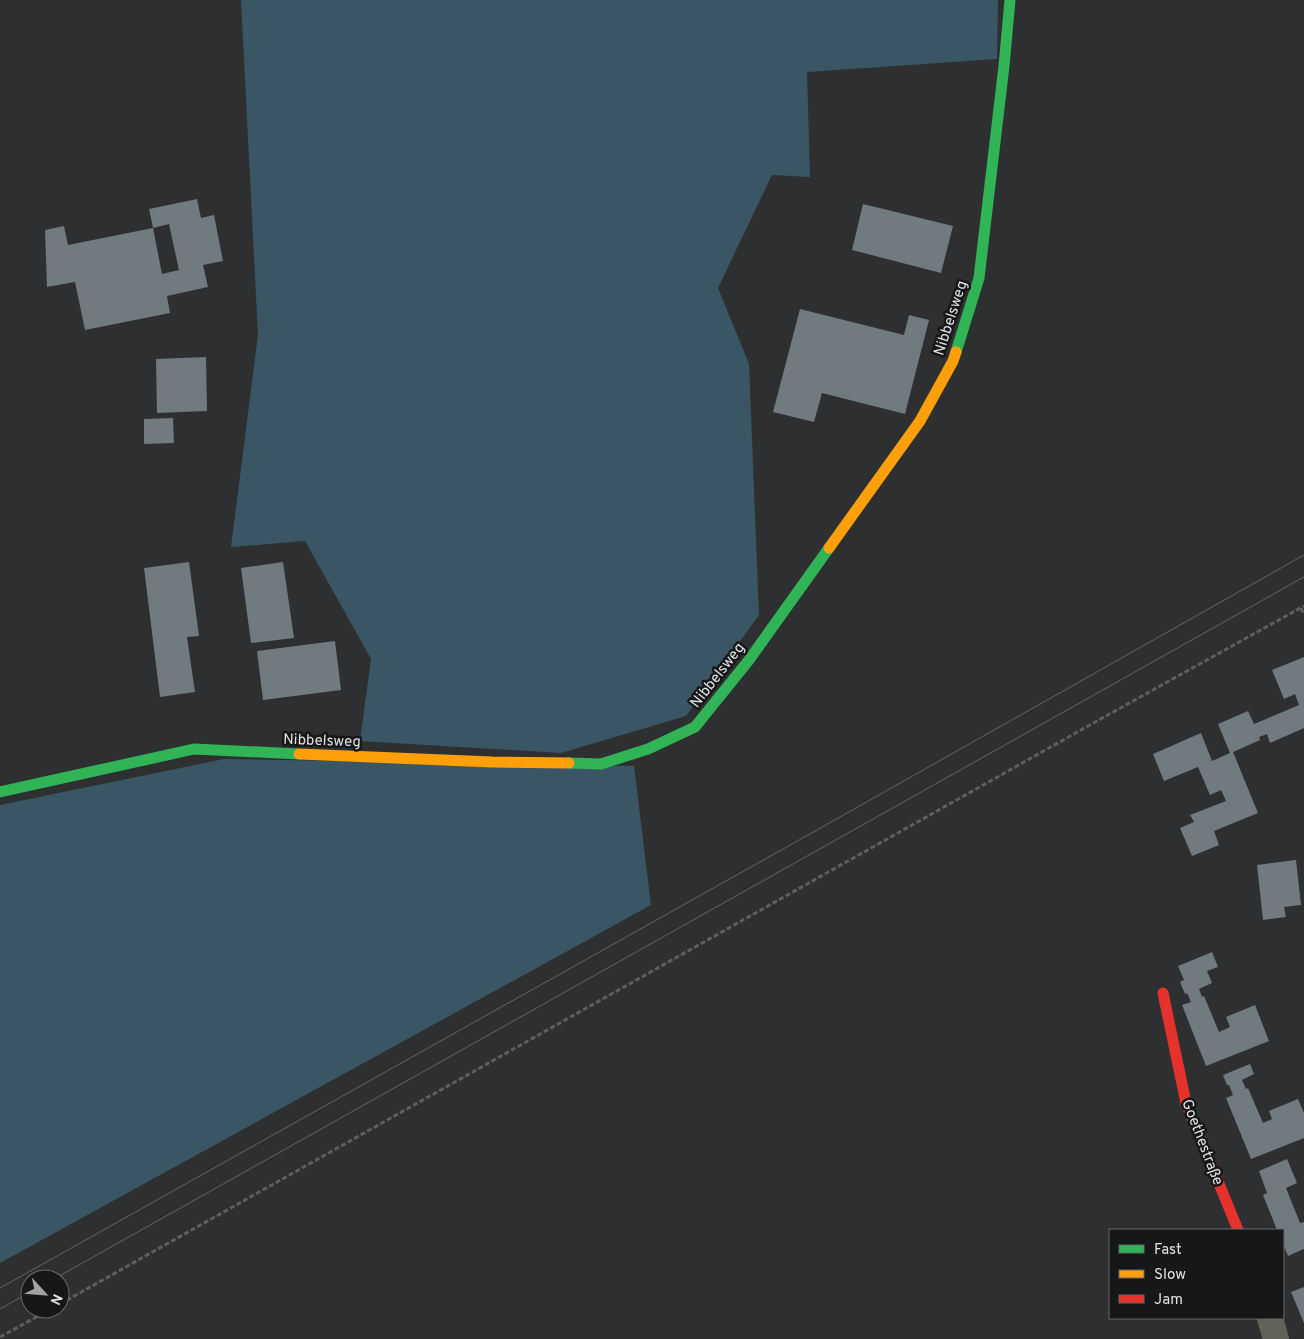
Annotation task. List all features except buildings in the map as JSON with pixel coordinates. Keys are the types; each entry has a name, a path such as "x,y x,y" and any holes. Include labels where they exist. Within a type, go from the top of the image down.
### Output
{"street":[{"name":"Nibbelsweg","path":"0,792 194,750 492,762 601,764 648,749 694,727 748,660 920,421 953,361 979,278 1010,0"},
{"name":"Goethestraße","path":"1163,993 1186,1103 1238,1229"},
{"path":"1270,1319 1276,1339"}],"path":[{"path":"70,1298 1302,607 1304,615"},
{"path":"0,1337 32,1319"}],"shaded area":[{"path":"241,0 998,0 997,59 807,72 810,177 772,175 718,288 749,364 759,615 686,716 561,753 360,741 371,659 305,541 231,547 258,335"},
{"path":"224,759 634,766 651,905 0,1263 0,805"}],"tram line":[{"path":"0,1288 1304,555"},
{"path":"70,1270 1304,577"},
{"path":"0,1309 20,1298"}],"traffic: fast":[{"path":"956,352 979,278 1010,0"},
{"path":"569,763 601,764 648,749 695,727 749,660 829,548"},
{"path":"0,792 194,749 299,754"}],"traffic: slow":[{"path":"829,548 920,421 953,361 956,352"},
{"path":"299,754 492,762 569,763"}],"traffic: jam":[{"path":"1163,993 1186,1103 1238,1229"}]}
